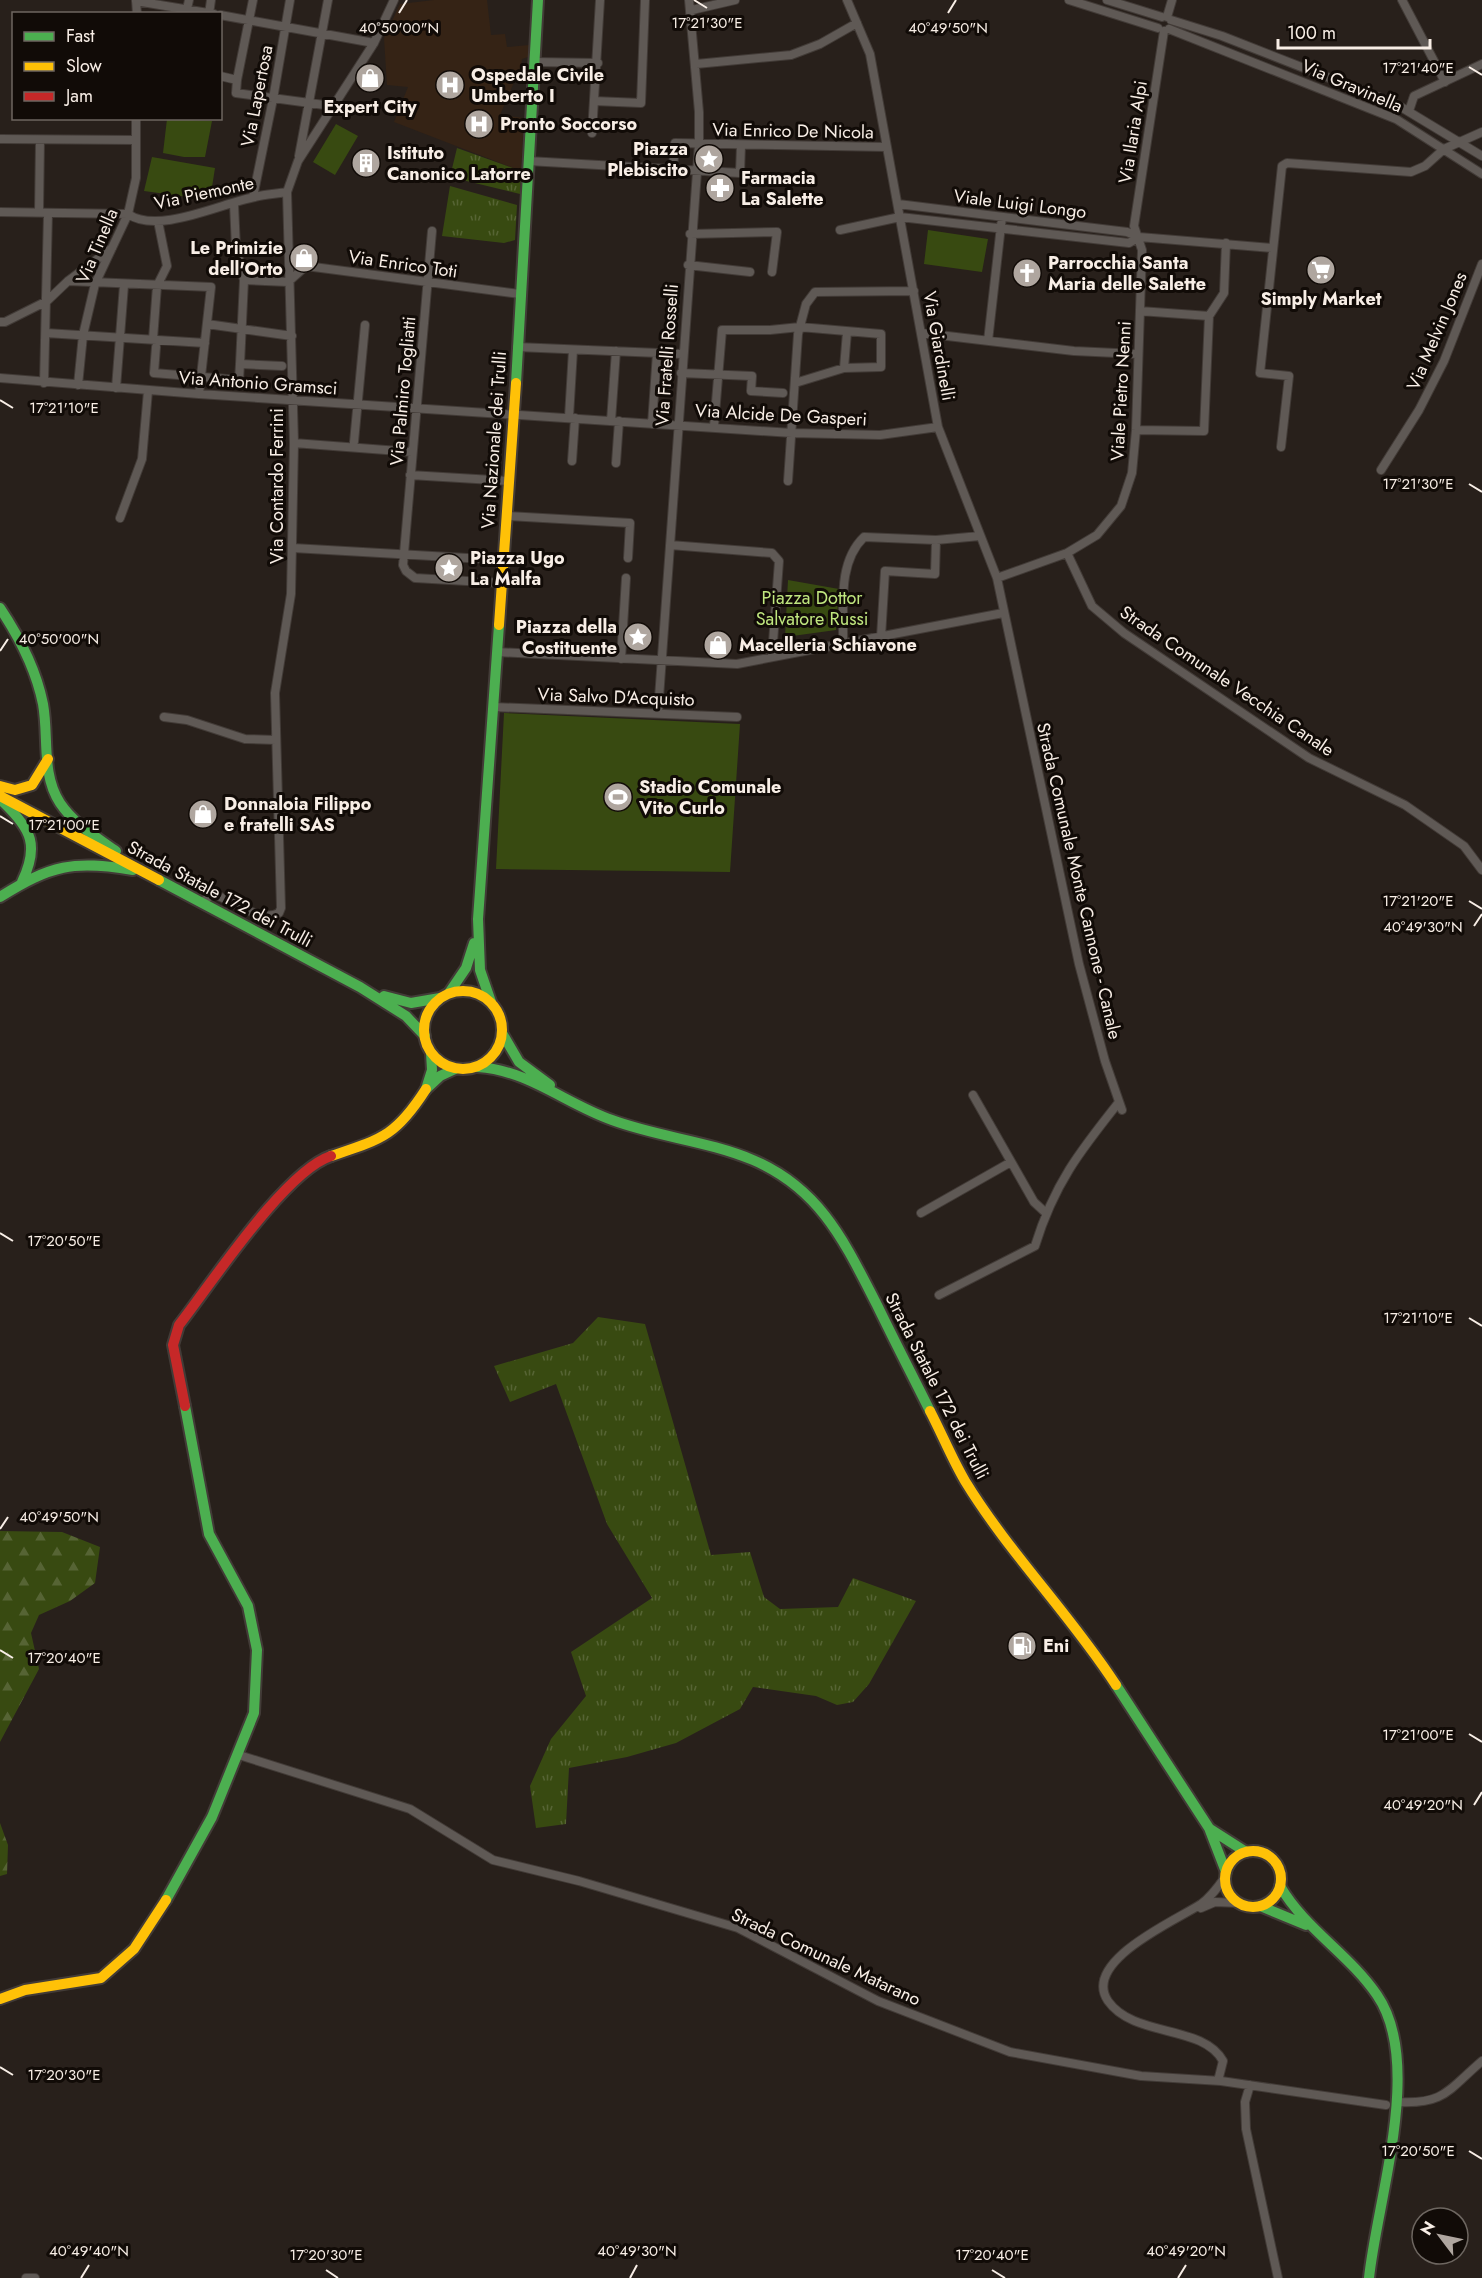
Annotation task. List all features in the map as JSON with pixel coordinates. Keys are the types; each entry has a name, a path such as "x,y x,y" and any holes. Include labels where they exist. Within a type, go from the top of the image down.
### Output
{"main road":[{"name":"Via Nazionale dei Trulli","path":"491,1002 480,970 478,919 514,413 538,0"},
{"path":"0,608 15,628 35,671 45,715 52,783 59,803 74,819 143,872"},
{"path":"0,786 15,790 32,785 48,759"},
{"path":"0,798 23,820 32,840 32,863 22,882"},
{"name":"Strada Statale 172 dei Trulli","path":"0,798 202,902 360,987 406,1016 424,1036 431,1053"},
{"path":"0,897 22,882 68,863 96,864 143,872"},
{"name":"Via Nazionale dei Trulli","path":"445,996 466,968 478,919"},
{"name":"Strada Statale 172 dei Trulli","path":"360,987 411,1003 475,993 491,1002 500,1016 502,1033 519,1062 572,1102"},
{"path":"424,1036 429,1011 445,996"},
{"path":"478,1067 497,1050 502,1033"},
{"path":"431,1053 444,1064 455,1069"},
{"path":"0,1999 25,1990 101,1978 120,1964 153,1923 212,1817 239,1755 254,1713 257,1650 248,1606 209,1534 172,1345 179,1325 284,1190 322,1159 380,1140 410,1115 426,1089 432,1070 431,1053"},
{"name":"Strada Statale 172 dei Trulli","path":"455,1069 478,1067 504,1069 609,1119 737,1154 774,1170 801,1188 825,1211 842,1236 965,1480 995,1524 1085,1638 1209,1828"},
{"path":"426,1089 440,1076 455,1069"},
{"path":"1209,1828 1246,1852"},
{"path":"1209,1828 1226,1874 1229,1893 1239,1903 1260,1906 1310,1927"},
{"path":"1226,1874 1233,1859 1246,1852 1260,1852 1273,1859 1280,1872 1280,1886 1287,1901 1310,1927 1346,1958 1381,1999 1390,2020 1396,2047 1392,2104 1370,2278"},
{"path":"1260,1906 1272,1899 1280,1886"}],"street":[{"path":"187,9 189,0"},
{"path":"253,0 236,93 332,106"},
{"name":"Via Lapertosa","path":"253,197 290,0"},
{"path":"298,160 328,0"},
{"name":"Via Contardo Ferrini","path":"202,902 213,894 264,916 279,914 282,899 275,693 291,594 293,548 294,443 291,401 292,336 288,282 287,192 298,160 374,43 394,0"},
{"path":"592,133 600,0"},
{"path":"594,101 640,103 646,19 645,0"},
{"name":"Via Fratelli Rosselli","path":"658,712 690,234 699,144 696,64 692,10 689,0"},
{"path":"692,10 735,0"},
{"name":"Via Giardinelli","path":"847,0 870,54 938,427 997,578 1020,691"},
{"name":"Via Gravinella","path":"1069,0 1164,29 1396,118 1482,174"},
{"name":"Via Gravinella","path":"1107,0 1222,36 1409,111 1482,156"},
{"path":"1164,29 1172,0"},
{"path":"1402,0 1445,82"},
{"path":"136,1 204,12"},
{"path":"222,15 374,43"},
{"path":"1164,29 1157,21 1166,18"},
{"path":"696,64 791,55 819,44 857,23"},
{"name":"Via Ilaria Alpi","path":"1139,237 1134,225 1164,29"},
{"path":"535,62 598,63"},
{"path":"1409,111 1414,96 1482,64"},
{"path":"222,76 237,80"},
{"name":"Via Tinella","path":"78,385 83,335 94,284 128,214 136,178 136,120"},
{"path":"1281,447 1289,376 1260,373 1282,166 1287,163 1412,172 1425,166 1444,149 1482,132"},
{"path":"0,139 136,140"},
{"path":"40,140 47,302 44,383"},
{"path":"673,169 675,143 699,144"},
{"name":"Via Enrico De Nicola","path":"699,144 887,147"},
{"path":"528,161 740,173 741,145"},
{"name":"Via Piemonte","path":"0,212 128,214 136,220 158,221 234,204 253,197 287,192"},
{"path":"234,204 236,248 244,280 240,364 282,366"},
{"name":"Viale Luigi Longo","path":"898,204 1127,232 1139,237 1273,248"},
{"name":"Viale Luigi Longo","path":"840,230 900,217 1129,243 1139,237"},
{"path":"988,341 1002,217"},
{"path":"155,343 157,286 167,266 158,221"},
{"name":"Via Palmiro Togliatti","path":"404,554 432,231"},
{"path":"690,234 777,232 772,272"},
{"name":"Viale Pietro Nenni","path":"997,578 1067,553 1097,535 1121,506 1132,473 1136,430 1142,250 1139,237"},
{"path":"1136,430 1204,431 1209,316 1224,292 1226,243"},
{"path":"0,322 5,322 47,302 68,281 113,247"},
{"name":"Via Melvin Jones","path":"1381,470 1419,410 1444,361 1482,264"},
{"path":"688,265 750,272"},
{"name":"Via Enrico Toti","path":"288,282 306,266 520,294"},
{"path":"244,280 288,282"},
{"path":"68,281 94,284 212,287 199,394"},
{"path":"116,388 124,285"},
{"path":"788,481 800,327 806,304 815,292 914,291"},
{"path":"1140,311 1209,316"},
{"path":"207,324 292,336"},
{"path":"354,442 364,325"},
{"path":"714,426 722,330 770,330 800,327 881,334 881,367 844,368 795,383"},
{"path":"844,368 847,332"},
{"path":"46,333 155,343 205,343"},
{"path":"922,333 1074,351 1137,354"},
{"name":"Via Antonio Gramsci","path":"155,343 154,373 239,380 240,364"},
{"path":"517,347 682,354"},
{"path":"572,461 573,350"},
{"path":"616,351 616,464"},
{"path":"652,424 657,353"},
{"path":"681,373 752,376 751,391 783,393"},
{"name":"Via Antonio Gramsci","path":"0,378 291,401 514,413"},
{"path":"120,518 142,459 148,391"},
{"name":"Via Alcide De Gasperi","path":"514,413 792,433 880,435 938,427"},
{"path":"294,443 412,452"},
{"path":"410,475 509,481"},
{"path":"506,516 630,523 628,558"},
{"path":"843,642 844,583 848,560 853,547 864,537 936,540 980,537"},
{"path":"882,637 885,571 935,574 936,540"},
{"path":"670,546 772,553 779,561 772,656"},
{"path":"293,548 502,560"},
{"name":"Strada Comunale Vecchia Canale","path":"1067,553 1092,606 1124,633 1309,758 1405,805 1464,846 1482,870"},
{"path":"404,554 406,571 415,578 501,584"},
{"path":"621,659 626,578"},
{"path":"497,652 737,664 1003,613"},
{"name":"Strada Comunale Monte Cannone - Canale","path":"1020,691 1079,964 1105,1061 1121,1106 1074,1160 1046,1213"},
{"name":"Via Salvo D'Acquisto","path":"494,707 737,717"},
{"path":"164,717 187,720 245,739 276,740"},
{"path":"939,1295 1035,1246 1046,1213 1034,1202 973,1095"},
{"path":"921,1213 1011,1162"},
{"name":"Strada Comunale Matarano","path":"239,1755 410,1809 493,1860 579,1881 738,1928 878,2001 1010,2052 1141,2076 1218,2081 1392,2104 1418,2103 1446,2096 1482,2061"},
{"path":"1218,2081 1223,2061 1220,2054 1204,2044 1141,2024 1116,2011 1106,1998 1107,1973 1126,1949 1202,1903 1214,1893 1226,1874"},
{"path":"1177,1918 1215,1902 1239,1903"},
{"path":"1250,2085 1245,2102 1246,2129 1278,2278"},
{"path":"26,2278 35,2278"}],"shaded area":[{"name":"Ospedale Civile Umberto I","path":"434,0 487,0 491,35 505,34 507,47 529,45 528,57 522,59 520,74 518,73 500,115 524,118 521,171 394,122 408,87 387,85 384,38 400,4"}],"green space":[{"path":"167,120 212,121 205,157 184,157 163,153"},
{"path":"336,124 358,136 335,175 313,162"},
{"path":"457,148 521,171 520,194 450,177"},
{"path":"152,157 215,168 210,200 144,191"},
{"path":"450,186 517,205 515,240 504,243 442,236"},
{"path":"928,230 988,239 982,272 924,264"},
{"name":"Piazza Dottor Salvatore Russi","path":"788,580 839,589 836,630 785,637"},
{"name":"Stadio Comunale Vito Curlo","path":"504,713 740,724 730,872 496,869"},
{"path":"598,1317 645,1324 711,1555 750,1552 764,1597 780,1609 838,1607 853,1578 916,1601 869,1684 853,1702 837,1705 816,1696 753,1687 740,1709 676,1743 627,1757 569,1768 566,1824 536,1828 530,1786 551,1739 586,1696 571,1652 652,1598 607,1524 556,1384 510,1402 494,1366 573,1343"},
{"path":"0,1531 62,1532 100,1547 95,1583 70,1601 39,1615 31,1633 39,1669 0,1742"},
{"path":"0,1823 8,1845 7,1874 0,1876"}],"traffic: fast":[{"path":"516,383 538,0"},
{"path":"0,608 26,654 40,691 45,717 48,768 54,792 72,817 116,851"},
{"path":"491,1002 480,970 478,919 499,625"},
{"path":"4,803 21,822 30,839 30,858 22,882"},
{"path":"0,897 34,878 63,868 94,866 133,870"},
{"path":"159,880 360,987 406,1016 425,1036"},
{"path":"449,993 466,968 474,943"},
{"path":"384,996 411,1003 440,998"},
{"path":"502,1033 519,1062 550,1085"},
{"path":"431,1053 432,1070 426,1089 440,1076 455,1069"},
{"path":"478,1067 514,1074 595,1113 629,1126 701,1143 753,1160 777,1172 797,1186 828,1220 854,1260 930,1411"},
{"path":"166,1900 212,1817 254,1713 257,1650 248,1606 209,1534 185,1406"},
{"path":"1116,1685 1209,1828 1226,1872"},
{"path":"1210,1829 1246,1852"},
{"path":"1280,1886 1314,1929 1366,1980 1377,1995 1390,2023 1397,2057 1394,2133 1369,2278"},
{"path":"1260,1906 1306,1925"}],"traffic: slow":[{"path":"499,625 516,383"},
{"path":"0,786 15,790 32,785 48,759"},
{"path":"0,796 159,880"},
{"path":"463,991 478,994 491,1002 499,1015 502,1030 499,1045 491,1058 478,1066 463,1069 448,1066 435,1058 427,1045 424,1030 427,1015 435,1002 448,994 463,991"},
{"path":"331,1156 376,1140 386,1134 406,1117 426,1089"},
{"path":"930,1411 960,1473 982,1508 1079,1633 1116,1685"},
{"path":"1253,1851 1264,1853 1273,1859 1279,1868 1281,1879 1279,1890 1273,1899 1264,1905 1253,1907 1242,1905 1233,1899 1227,1890 1225,1879 1227,1868 1233,1859 1242,1853 1253,1851"},
{"path":"0,1999 25,1990 101,1978 134,1949 166,1900"}],"traffic: jam":[{"path":"185,1406 173,1345 179,1325 271,1205 292,1183 313,1166 331,1156"}],"place":[{"name":"Expert City","path":"370,78"},
{"name":"Ospedale Civile Umberto I","path":"450,85"},
{"name":"Pronto Soccorso","path":"479,124"},
{"name":"Piazza Plebiscito","path":"709,159"},
{"name":"Istituto Canonico Latorre","path":"366,163"},
{"name":"Farmacia La Salette","path":"720,188"},
{"name":"Le Primizie dell'Orto","path":"304,258"},
{"name":"Simply Market","path":"1321,270"},
{"name":"Parrocchia Santa Maria delle Salette","path":"1027,273"},
{"name":"Piazza Ugo La Malfa","path":"449,568"},
{"name":"Piazza della Costituente","path":"638,637"},
{"name":"Macelleria Schiavone","path":"718,645"},
{"name":"Stadio Comunale Vito Curlo","path":"618,797"},
{"name":"Donnaloia Filippo e fratelli SAS","path":"203,814"},
{"name":"Eni","path":"1022,1646"}]}
